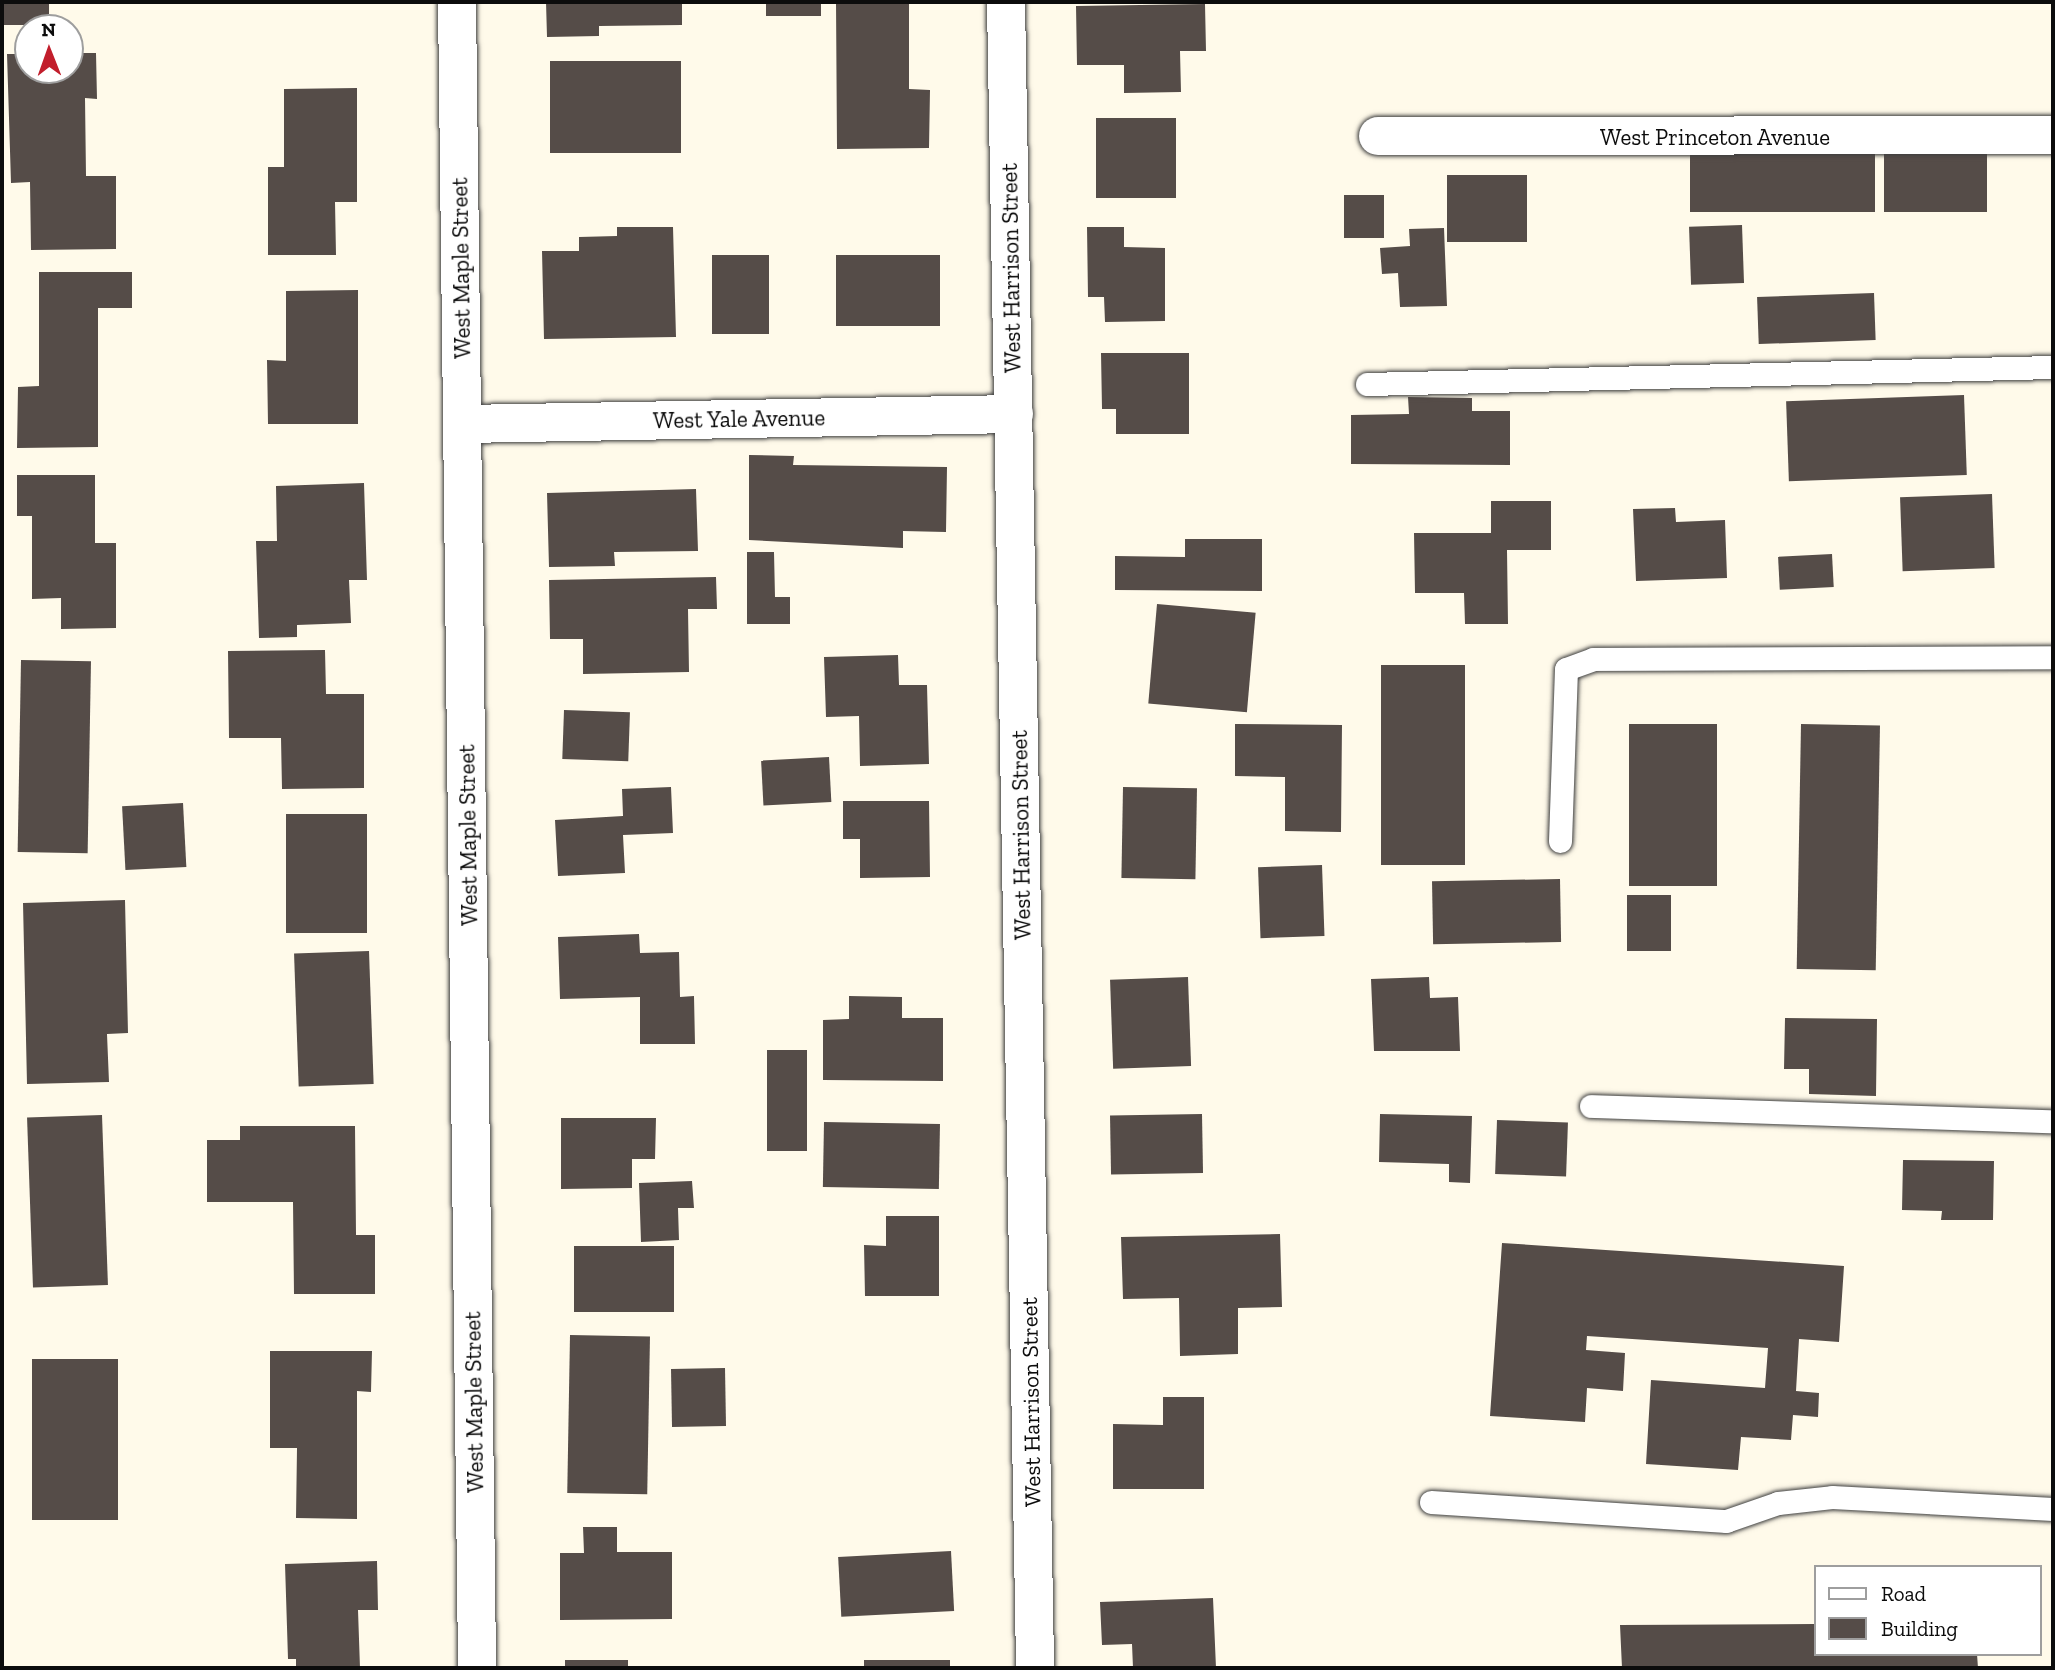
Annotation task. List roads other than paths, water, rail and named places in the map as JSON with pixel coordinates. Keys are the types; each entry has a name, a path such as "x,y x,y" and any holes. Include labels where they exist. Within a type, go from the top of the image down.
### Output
{"street":[{"name":"West Maple Street","path":"457,2 477,1668"},
{"name":"West Harrison Street","path":"1006,2 1035,1668"},
{"name":"West Princeton Avenue","path":"1378,136 2053,135"},
{"name":"West Yale Avenue","path":"464,424 1014,414"}],"lane":[{"path":"1367,384 2053,368"},
{"path":"1560,841 1566,669 1593,659 2053,657"},
{"path":"1591,1106 2053,1121"},
{"path":"1431,1502 1726,1521 1778,1503 1832,1497 2053,1509"}]}
